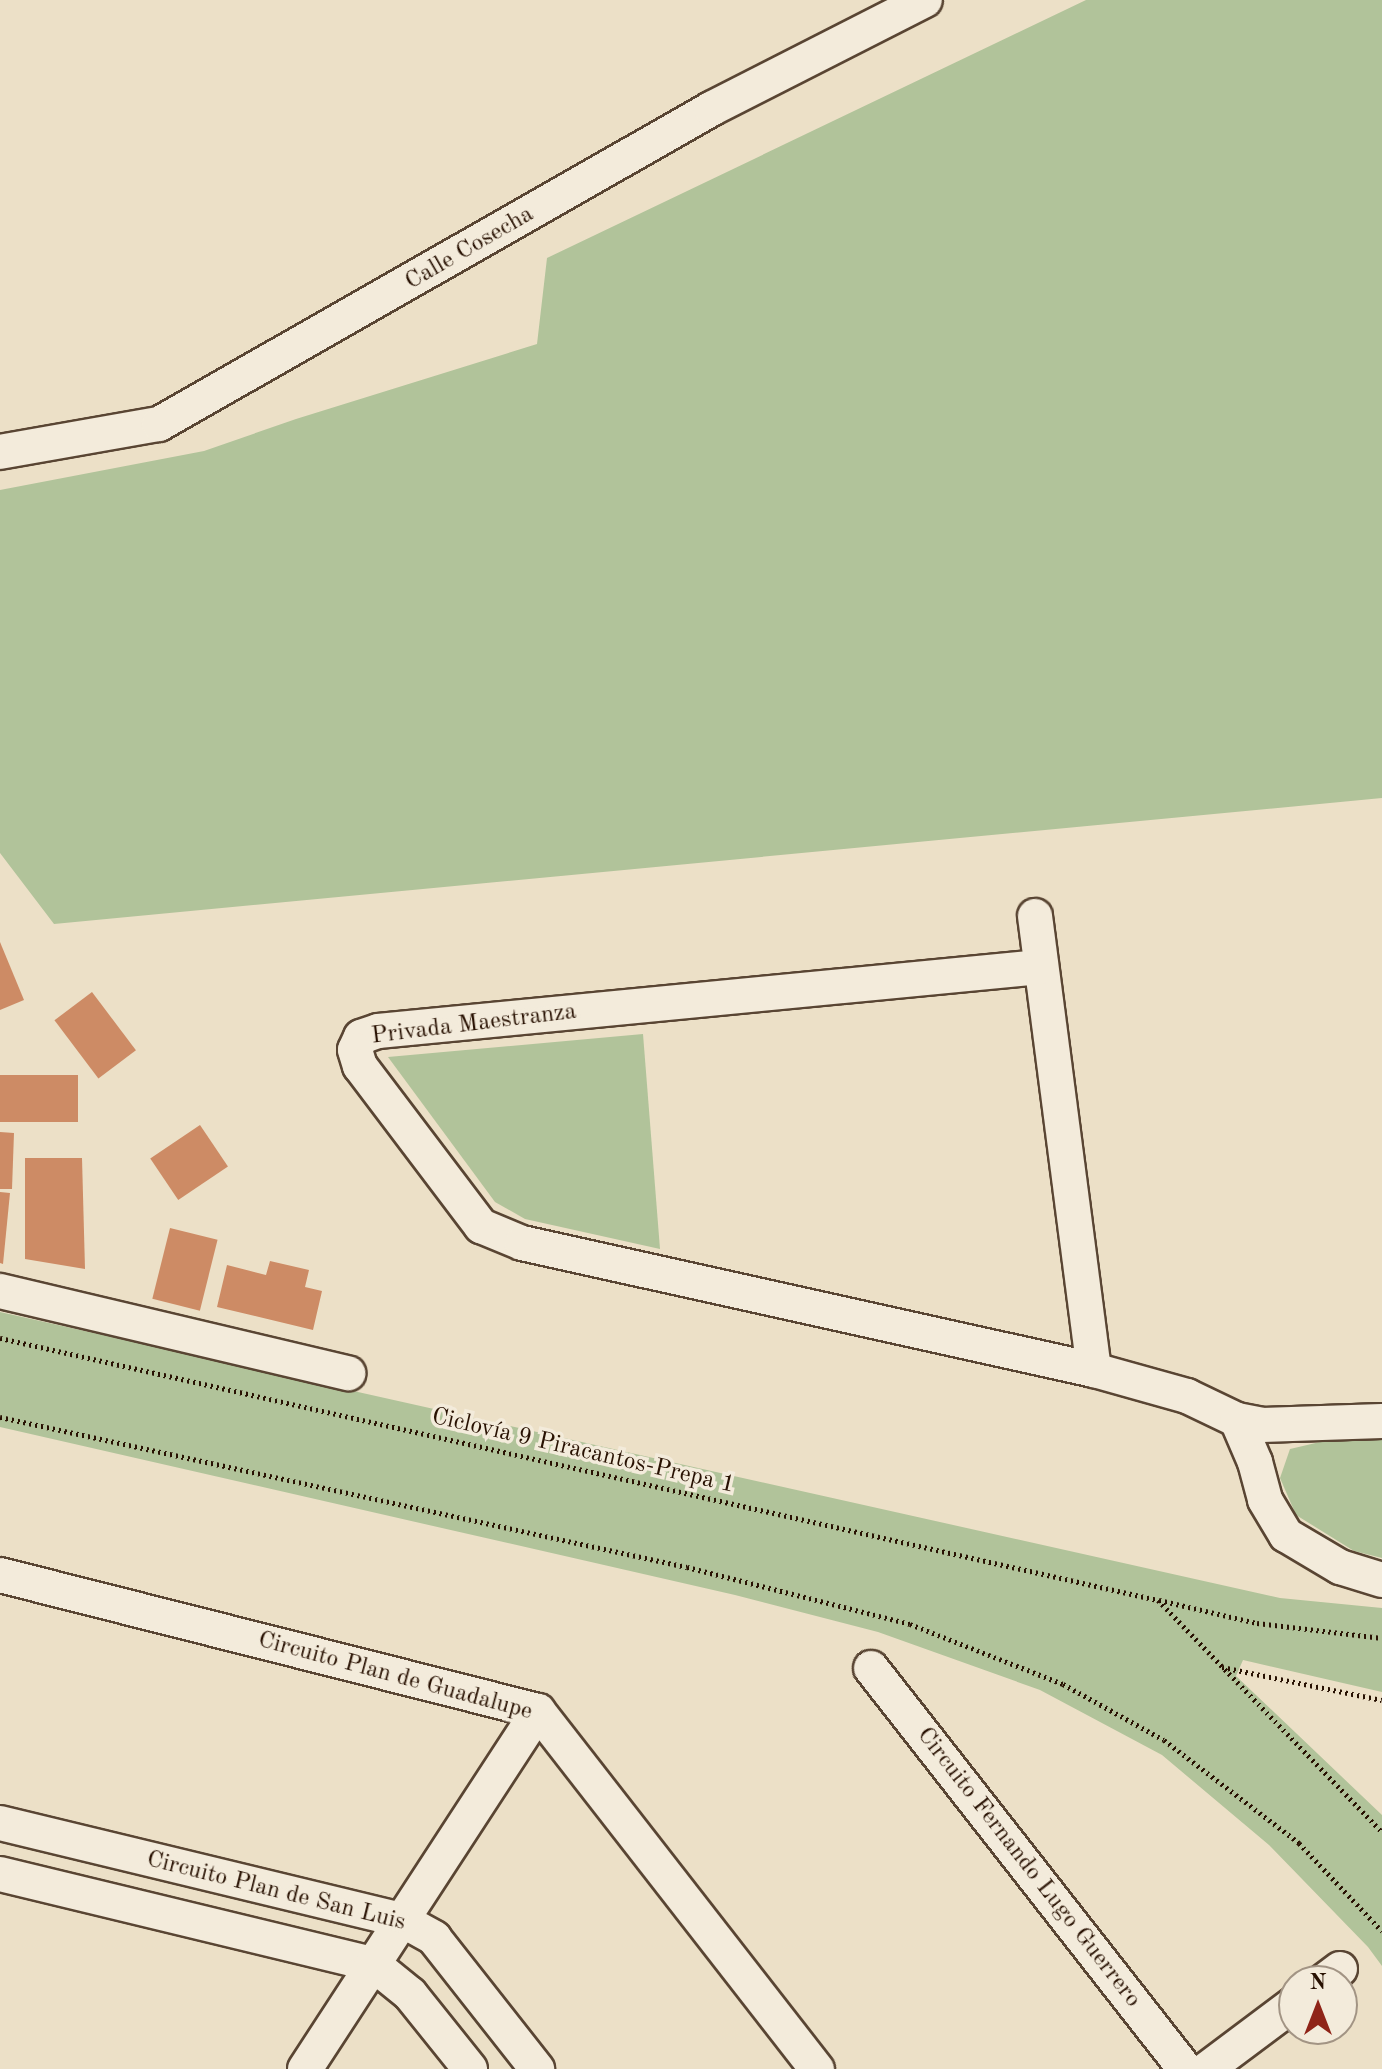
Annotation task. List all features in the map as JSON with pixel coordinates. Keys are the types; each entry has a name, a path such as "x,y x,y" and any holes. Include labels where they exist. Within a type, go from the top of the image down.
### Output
{"street":[{"name":"Calle Cosecha","path":"0,452 159,424 711,109 925,0"},
{"path":"1035,916 1094,1370"},
{"name":"Privada Maestranza","path":"1040,967 378,1031 361,1037 355,1050 360,1066 481,1226 522,1243 1094,1370 1187,1396 1237,1420 1289,1425 1382,1421"},
{"path":"0,1291 348,1373"},
{"path":"1237,1420 1255,1462 1265,1500 1286,1535 1340,1567 1382,1580"},
{"path":"1255,1462 1262,1445 1289,1425"},
{"name":"Circuito Plan de Guadalupe","path":"0,1575 538,1711 817,2069"},
{"name":"Circuito Fernando Lugo Guerrero","path":"871,1668 1185,2069"},
{"path":"305,2069 538,1711"},
{"name":"Circuito Plan de San Luis","path":"0,1823 402,1920 434,1938 537,2069"},
{"name":"Circuito Plan de San Luis","path":"0,1874 373,1964 410,1994 470,2069"},
{"path":"1207,2069 1278,2016"}],"path":[{"name":"Ciclovía 9 Piracantos-Prepa 1","path":"0,1338 1257,1623 1382,1638"},
{"path":"0,1417 687,1567 910,1624 1063,1684 1164,1740 1299,1843 1382,1931"},
{"path":"1158,1600 1382,1832"},
{"path":"1221,1667 1382,1700"}],"green space":[{"path":"1086,0 1382,0 1382,798 54,924 0,853 0,490 204,451 537,344 547,258"},
{"path":"643,1034 660,1249 525,1219 495,1202 388,1057"},
{"path":"0,1312 1280,1598 1382,1608 1382,1692 1243,1660 1236,1676 1382,1815 1382,1966 1368,1947 1269,1845 1162,1755 1040,1690 878,1632 735,1595 0,1427"},
{"path":"1382,1438 1382,1558 1354,1551 1296,1515 1280,1478 1290,1449 1320,1442"}],"building":[{"path":"0,942 24,1000 0,1010"},
{"path":"92,992 136,1050 98,1079 54,1020"},
{"path":"0,1075 78,1075 78,1122 0,1122"},
{"path":"200,1125 228,1166 178,1200 150,1159"},
{"path":"0,1132 14,1133 12,1189 0,1189"},
{"path":"25,1158 82,1158 85,1269 25,1259"},
{"path":"0,1192 10,1193 3,1264 0,1263"},
{"path":"170,1228 218,1240 200,1311 152,1299"},
{"path":"270,1261 309,1270 305,1287 322,1291 313,1330 217,1307 227,1265 266,1275"}]}
